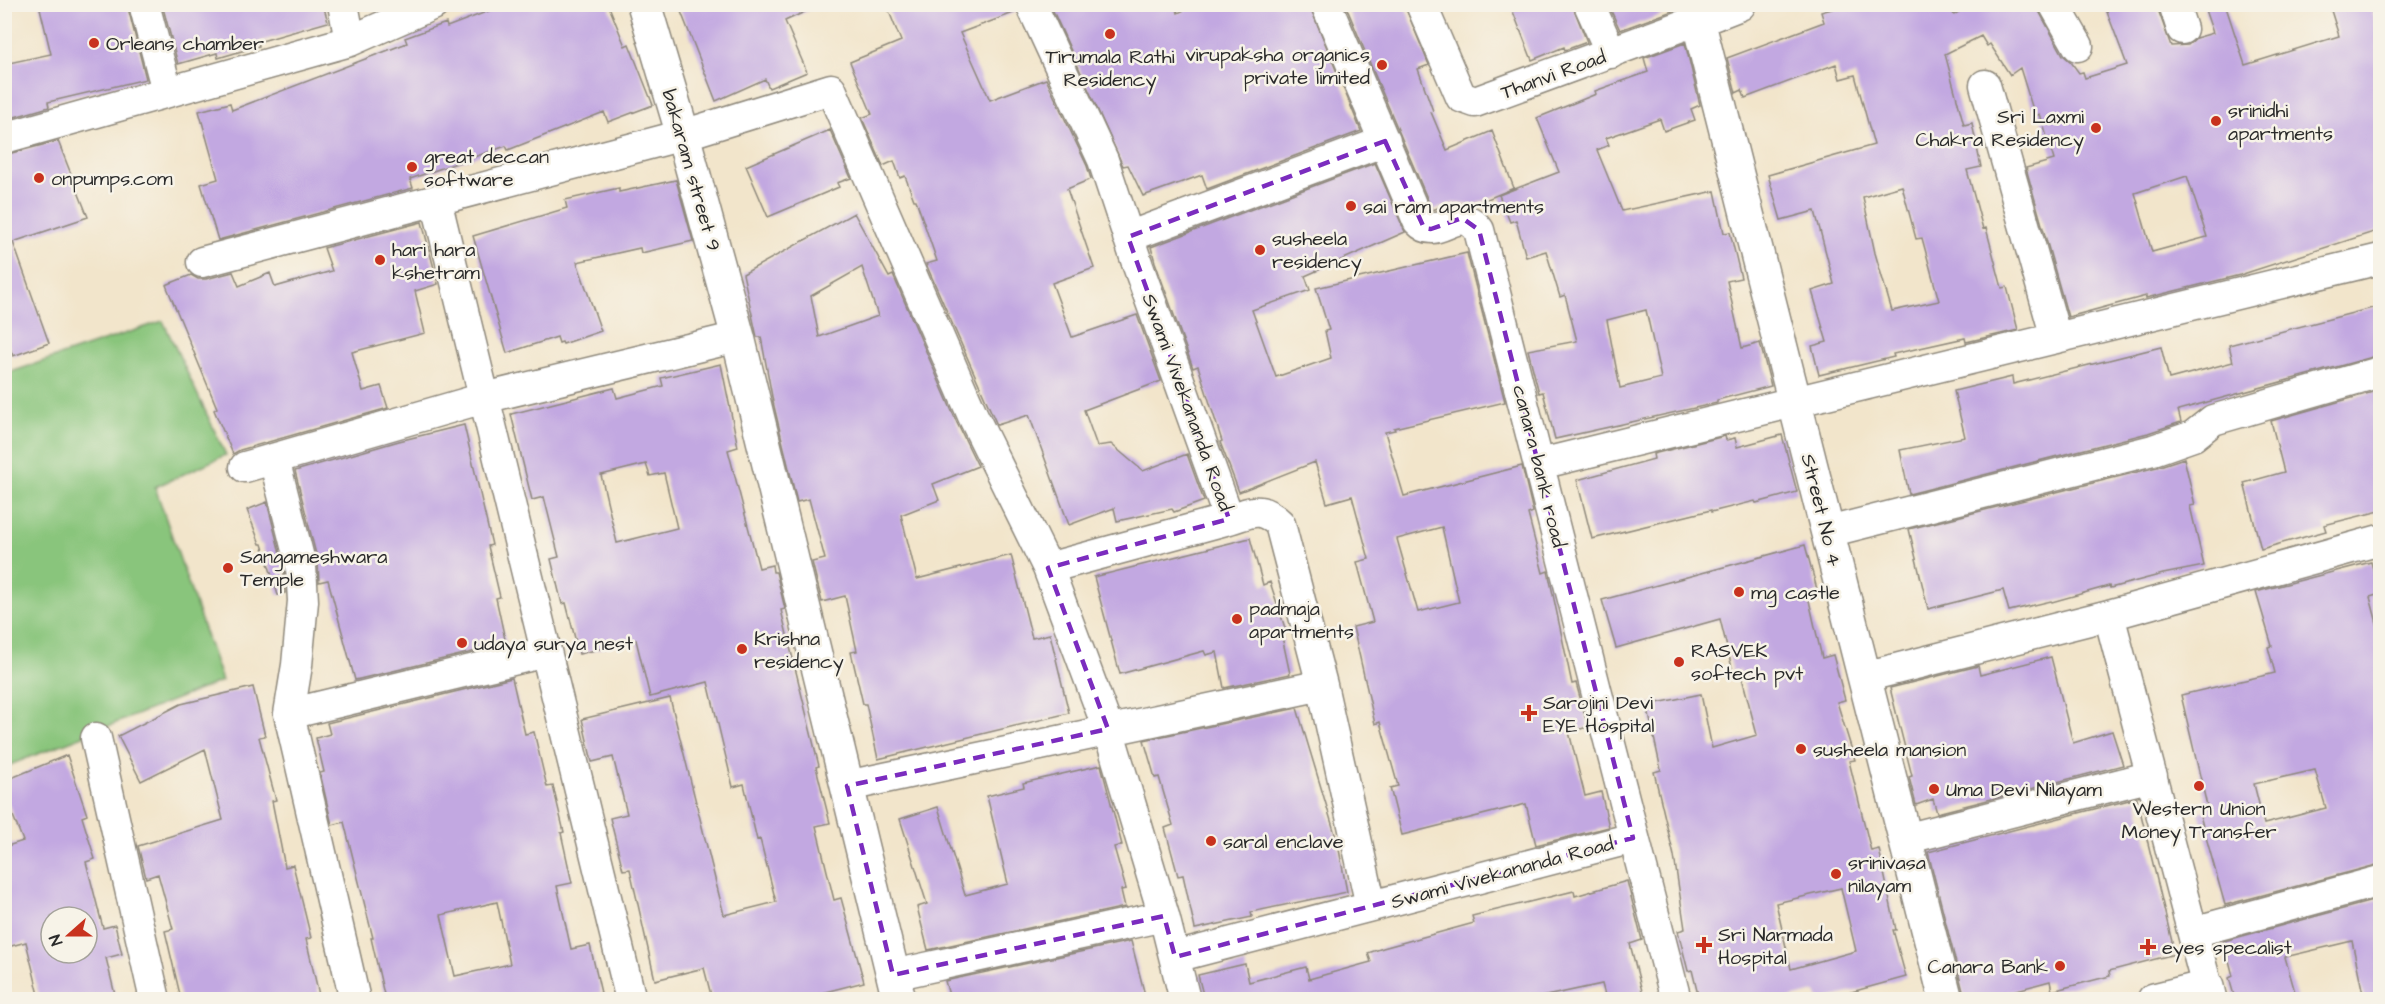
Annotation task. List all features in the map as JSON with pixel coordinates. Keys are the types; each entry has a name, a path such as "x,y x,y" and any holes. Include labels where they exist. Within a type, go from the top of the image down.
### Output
{"street":[{"path":"144,4 167,91"},
{"path":"342,4 350,41"},
{"path":"4,138 350,41 434,4"},
{"name":"bakaram street 9","path":"644,4 683,135 738,337 847,786 893,992"},
{"name":"Swami Vivekananda Road","path":"1031,4 1103,160 1128,237 1229,519 1259,510 1271,515 1280,524 1322,685 1371,906"},
{"name":"canara bank road","path":"1326,4 1418,221 1424,228 1431,230 1462,218 1472,221 1479,230 1676,999"},
{"name":"Thanvi Road","path":"1421,4 1461,97 1475,102 1739,4"},
{"path":"1589,4 1611,52"},
{"path":"2054,4 2078,46"},
{"name":"Street No 4","path":"1698,20 1946,999"},
{"path":"1985,85 2056,338"},
{"path":"202,262 683,135 831,89 973,416 1048,568 1108,729 1164,916 1185,999"},
{"path":"1128,237 1385,141"},
{"path":"435,200 631,999"},
{"path":"1540,464 2380,259"},
{"path":"245,467 484,398 738,337"},
{"path":"1828,532 2153,450 2193,436 2213,420 2380,372"},
{"path":"274,459 301,566 303,601 297,665 289,714 355,999"},
{"path":"1048,568 1229,519"},
{"path":"1864,677 2380,543"},
{"path":"2109,615 2209,993 2154,999"},
{"path":"289,714 546,652"},
{"path":"847,786 1322,685"},
{"path":"96,738 155,999"},
{"path":"1905,839 2152,776"},
{"name":"Swami Vivekananda Road","path":"1175,957 1633,838"},
{"path":"2193,932 2380,881"},
{"path":"893,992 1164,916"}],"highlighted area":[{"path":"1385,141 1424,228 1431,229 1462,218 1479,230 1633,838 1175,957 1164,916 893,975 847,786 1108,729 1048,568 1229,519 1128,237"}],"green space":[{"path":"163,321 226,455 155,487 222,681 5,767 5,374"}],"building":[{"name":"Orleans chamber","path":"39,4 127,4 146,79 48,102 49,107 4,120 4,64 51,54"},
{"path":"162,4 323,4 328,22 258,42 259,46 218,58 217,53 178,64"},
{"path":"507,4 608,4 625,46 629,44 653,105 608,122 604,112 508,150 506,146 410,179 413,188 218,240 201,184 218,179 199,111 230,103 232,110 407,43 405,38 446,23 447,27"},
{"path":"678,4 822,4 785,21 807,72 769,88 765,79 716,101"},
{"path":"886,4 1014,4 1016,12 960,33 990,100 1046,79 1087,166 1091,179 1067,189 1094,268 1052,283 1072,337 1137,315 1161,381 1084,410 1097,446 1111,444 1143,471 1187,454 1204,501 1174,512 1172,509 1117,521 1114,508 1069,525 1029,415 997,425 926,264 937,261 916,200 914,200 905,176 900,178 894,161 883,166 862,118 872,114 850,62 901,41"},
{"path":"1050,4 1175,4 1178,13 1197,4 1309,4 1361,131 1207,189 1202,175 1143,196 1128,165 1123,166"},
{"path":"1345,4 1404,4 1429,65 1418,69 1433,111 1431,112 1447,150 1492,131 1514,188 1473,205 1453,203 1432,210"},
{"path":"1510,4 1572,4 1587,42 1565,50 1564,47 1532,60"},
{"path":"1608,4 1673,4 1675,10 1620,30"},
{"path":"1850,4 1948,4 1954,15 1971,4 2035,4 2063,55 2079,73 2083,72 2085,78 2127,65 2104,4 2156,4 2171,46 2188,45 2196,38 2213,33 2203,4 2225,4 2245,65 2339,36 2329,4 2370,4 2380,39 2380,230 2240,275 2146,298 2146,296 2068,317 2026,168 2054,160 2040,114 2035,116 2020,68 2010,75 1990,44 1987,46 1981,36 1945,54 1964,125 1972,123 1981,167 1967,170 1983,229 1986,228 2002,288 2007,287 2018,330 1966,342 1965,338 1893,354 1894,357 1819,375 1812,346 1827,342 1812,291 1834,284 1815,211 1781,220 1768,175 1874,145 1855,75 1840,79 1836,64 1745,98 1742,90 1736,93 1727,58 1824,22 1821,12","holes":["2187,176 2207,237 2152,252 2135,193","1902,186 1916,239 1922,238 1939,301 1892,311 1875,253 1863,197"]},
{"path":"1685,43 1700,105 1691,109 1695,120 1664,131 1660,119 1606,138 1609,145 1597,150 1622,211 1715,191 1724,233 1730,232 1741,278 1727,281 1742,348 1760,343 1771,386 1717,400 1717,403 1555,439 1543,392 1539,393 1528,350 1577,341 1565,295 1560,297 1546,251 1526,257 1516,220 1510,222 1499,195 1559,172 1537,118 1596,94 1595,91 1648,72 1644,58","holes":["1646,310 1661,378 1620,388 1607,320"]},
{"path":"830,130 851,178 837,183 839,187 768,217 746,166"},
{"name":"onpumps.com","path":"58,141 88,217 13,242 49,343 13,356 4,333 4,155"},
{"path":"1375,163 1405,232 1305,276 1310,290 1252,310 1276,377 1331,358 1325,331 1329,330 1316,288 1467,253 1505,402 1385,432 1404,496 1522,466 1533,512 1528,514 1543,573 1548,571 1572,684 1576,683 1588,727 1569,732 1585,796 1601,792 1609,827 1536,845 1526,804 1402,835 1390,788 1398,786 1380,722 1375,724 1353,627 1373,622 1357,562 1369,559 1352,496 1327,503 1315,462 1239,492 1220,442 1222,441 1198,366 1193,368 1151,247","holes":["1442,527 1459,602 1418,612 1397,539"]},
{"path":"676,180 693,241 641,253 640,248 577,262 601,331 563,344 559,343 557,337 507,353 473,236 567,208 565,200 619,188 619,192"},
{"path":"854,213 889,277 893,275 978,466 933,484 939,500 901,515 917,579 1011,555 1032,638 1050,634 1069,713 878,759 866,704 863,704 851,652 857,651 845,596 822,602 812,562 825,559 809,499 797,502 773,402 761,337 757,337 743,274","holes":["862,267 878,316 819,337 811,296"]},
{"path":"422,222 438,284 415,291 425,333 352,352 363,391 381,386 388,408 240,450 233,454 214,410 217,408 166,285 191,275 198,279 206,279 233,272 239,286 270,273 275,287 332,271 324,248"},
{"path":"2380,306 2380,355 2178,410 2181,422 2148,433 1909,494 1900,450 1965,437 1954,391 2012,377 2013,384 2161,347 2169,379 2233,362 2229,345"},
{"path":"721,364 738,447 728,450 759,568 772,565 773,572 776,572 785,609 781,610 819,766 816,767 830,823 816,826 834,900 841,898 864,982 798,999 712,999 704,968 655,980 630,869 623,870 610,818 627,814 613,757 592,762 582,719 670,698 724,915 776,902 760,839 757,840 744,784 733,787 708,682 650,697 636,640 579,654 566,603 562,604 551,559 559,557 544,497 532,500 511,414 614,388 617,398 663,386 661,378","holes":["646,464 650,476 664,473 677,528 617,543 601,475"]},
{"path":"2380,390 2380,511 2324,525 2326,531 2261,549 2244,483 2284,472 2271,421"},
{"path":"464,425 492,545 488,546 500,597 496,598 506,644 355,680 328,580 319,582 318,562 295,471"},
{"path":"1782,435 1797,492 1592,539 1577,480 1654,459 1653,454 1725,436 1726,440 1735,438 1737,447"},
{"path":"2184,458 2195,505 2190,506 2204,566 2110,588 2109,586 2009,611 2003,590 1928,609 1909,529 2157,467"},
{"path":"267,502 284,569 285,593 278,595 262,544 260,544 247,510"},
{"path":"1250,538 1263,585 1270,582 1286,631 1281,632 1290,674 1224,688 1217,652 1206,655 1204,651 1120,674 1094,577"},
{"path":"1805,545 1818,593 1808,596 1822,658 1833,655 1845,700 1837,702 1855,760 1849,761 1871,851 1879,849 1896,930 1893,930 1906,977 1826,999 1819,999 1816,992 1785,999 1699,999 1692,970 1688,971 1678,931 1685,929 1674,856 1654,772 1661,770 1647,705 1701,694 1712,748 1757,735 1740,670 1733,672 1720,619 1616,648 1602,600","holes":["1841,888 1856,951 1791,969 1776,903"]},
{"path":"2371,562 2380,594 2370,597 2380,634 2380,864 2225,905 2199,812 2208,810 2181,695 2275,673 2268,647 2272,646 2256,592","holes":["2315,770 2326,808 2264,824 2254,784"]},
{"path":"2051,657 2073,743 2112,731 2123,765 1937,813 1933,799 1916,805 1909,777 1912,776 1890,688 1978,666 1980,675"},
{"path":"512,678 525,734 534,732 547,787 553,786 564,832 561,833 572,883 557,886 571,949 590,945 601,993 573,999 385,999 371,938 373,938 344,822 332,825 320,773 324,772 316,738 330,734 327,723","holes":["497,902 510,964 455,976 441,915"]},
{"path":"253,687 265,736 259,737 276,800 272,801 285,867 293,865 311,938 306,939 319,995 298,999 181,999 165,931 173,929 158,874 146,878 138,846 223,820 205,749 141,781 118,736 181,704"},
{"path":"1297,708 1338,844 1347,892 1251,912 1252,917 1195,929 1183,875 1178,876 1165,828 1173,825 1159,777 1155,778 1144,740"},
{"path":"67,755 87,815 82,817 95,859 86,862 97,905 39,905 39,965 99,965 99,912 103,928 115,925 122,954 106,958 116,999 40,999 26,942 4,948 4,847 23,841 4,793 4,781"},
{"path":"1101,765 1122,845 1114,847 1126,889 1121,890 1125,907 928,950 917,907 927,904 900,819 938,807 965,895 1008,884 987,796 1024,787 1023,783"},
{"path":"2137,798 2175,954 2109,971 2110,976 2052,991 2050,981 1984,999 1965,999 1928,852"},
{"path":"1627,881 1642,940 1630,944 1644,999 1606,999 1602,984 1532,999 1204,999 1198,975 1245,964 1249,982 1306,967 1309,979 1371,962 1368,953 1474,923 1472,916 1574,891 1575,896"},
{"path":"2380,899 2380,999 2364,999 2352,941 2285,957 2297,999 2235,999 2229,978 2233,976 2224,941"},
{"path":"1131,941 1146,999 1025,999 1024,993 997,999 950,999 945,981"}],"place":[{"name":"Tirumala Rathi Residency","path":"1110,34"},
{"name":"Orleans chamber","path":"94,43"},
{"name":"virupaksha organics private limited","path":"1382,65"},
{"name":"srinidhi apartments","path":"2216,121"},
{"name":"Sri Laxmi Chakra Residency","path":"2096,128"},
{"name":"great deccan software","path":"412,167"},
{"name":"onpumps.com","path":"39,178"},
{"name":"sai ram apartments","path":"1351,206"},
{"name":"susheela residency","path":"1260,250"},
{"name":"hari hara kshetram","path":"380,260"},
{"name":"Sangameshwara Temple","path":"228,568"},
{"name":"mg castle","path":"1739,592"},
{"name":"padmaja apartments","path":"1237,619"},
{"name":"udaya surya nest","path":"462,643"},
{"name":"Krishna residency","path":"742,649"},
{"name":"RASVEK softech pvt","path":"1679,662"},
{"name":"Sarojini Devi EYE Hospital","path":"1529,713"},
{"name":"susheela mansion","path":"1801,749"},
{"name":"Western Union Money Transfer","path":"2199,786"},
{"name":"Uma Devi Nilayam","path":"1934,789"},
{"name":"saral enclave","path":"1211,841"},
{"name":"srinivasa nilayam","path":"1836,874"},
{"name":"Sri Narmada Hospital","path":"1704,945"},
{"name":"eyes specalist","path":"2148,947"},
{"name":"Canara Bank","path":"2060,966"}]}
